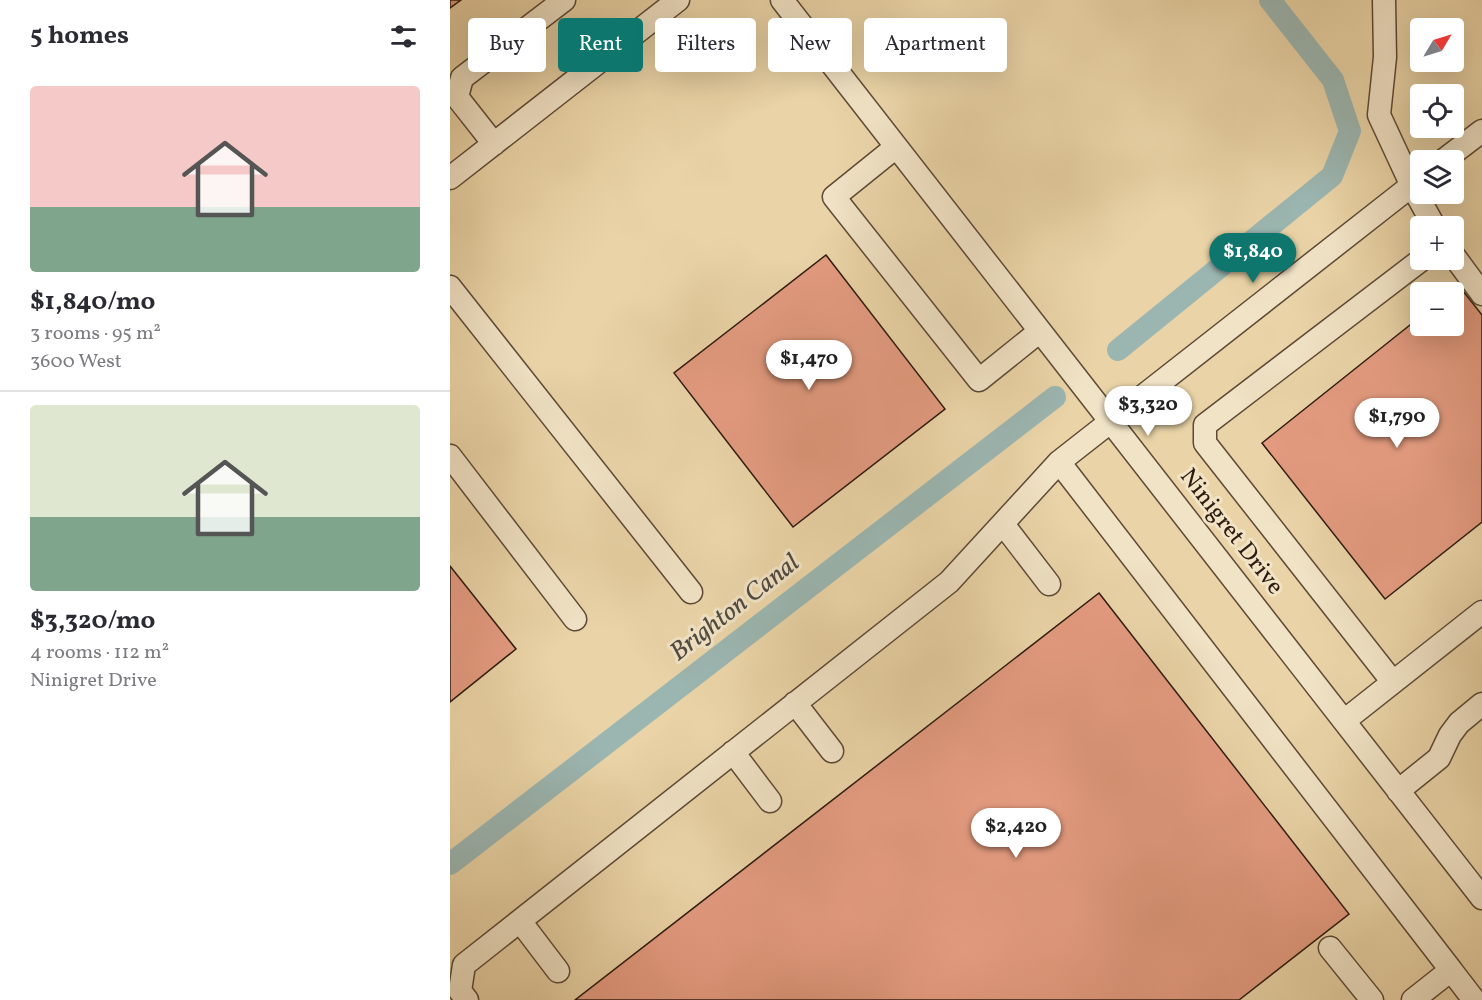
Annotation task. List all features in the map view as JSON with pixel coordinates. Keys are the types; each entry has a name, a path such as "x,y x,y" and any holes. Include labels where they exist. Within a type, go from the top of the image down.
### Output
{"street":[{"path":"494,144 457,97 462,78 564,0"},
{"name":"Ninigret Drive","path":"782,0 1482,898"},
{"path":"1384,0 1385,57 1379,115 1410,171"},
{"path":"450,178 670,2"},
{"path":"1457,150 1482,131"},
{"path":"896,147 834,197 979,380 1040,331"},
{"path":"467,1000 460,991 464,964 949,582 1059,462 1410,187"},
{"path":"1392,681 1205,443 1205,425 1410,268"},
{"path":"1464,270 1482,294"},
{"path":"450,287 691,592"},
{"path":"450,456 574,619"},
{"path":"1059,462 1474,1000"},
{"path":"1003,524 1049,584"},
{"path":"1344,721 1482,612"},
{"path":"795,704 832,751"},
{"path":"1398,790 1439,758 1450,735 1459,723 1482,704"},
{"path":"733,752 770,801"},
{"path":"520,921 558,971"},
{"path":"1330,948 1372,1000"},
{"path":"1413,1000 1451,970"}],"building":[{"path":"450,0 461,0 450,8"},
{"path":"826,255 945,409 793,527 674,373"},
{"path":"1464,292 1482,315 1482,522 1385,599 1262,443 1410,325 1410,336 1464,336"},
{"path":"450,566 516,649 450,702"},
{"path":"1099,593 1349,914 1239,1000 575,1000"}],"waterway":[{"name":"Brighton Canal","path":"1118,350 1332,176 1350,131 1333,80 1270,0"},
{"name":"Brighton Canal","path":"450,864 1055,397"}]}
